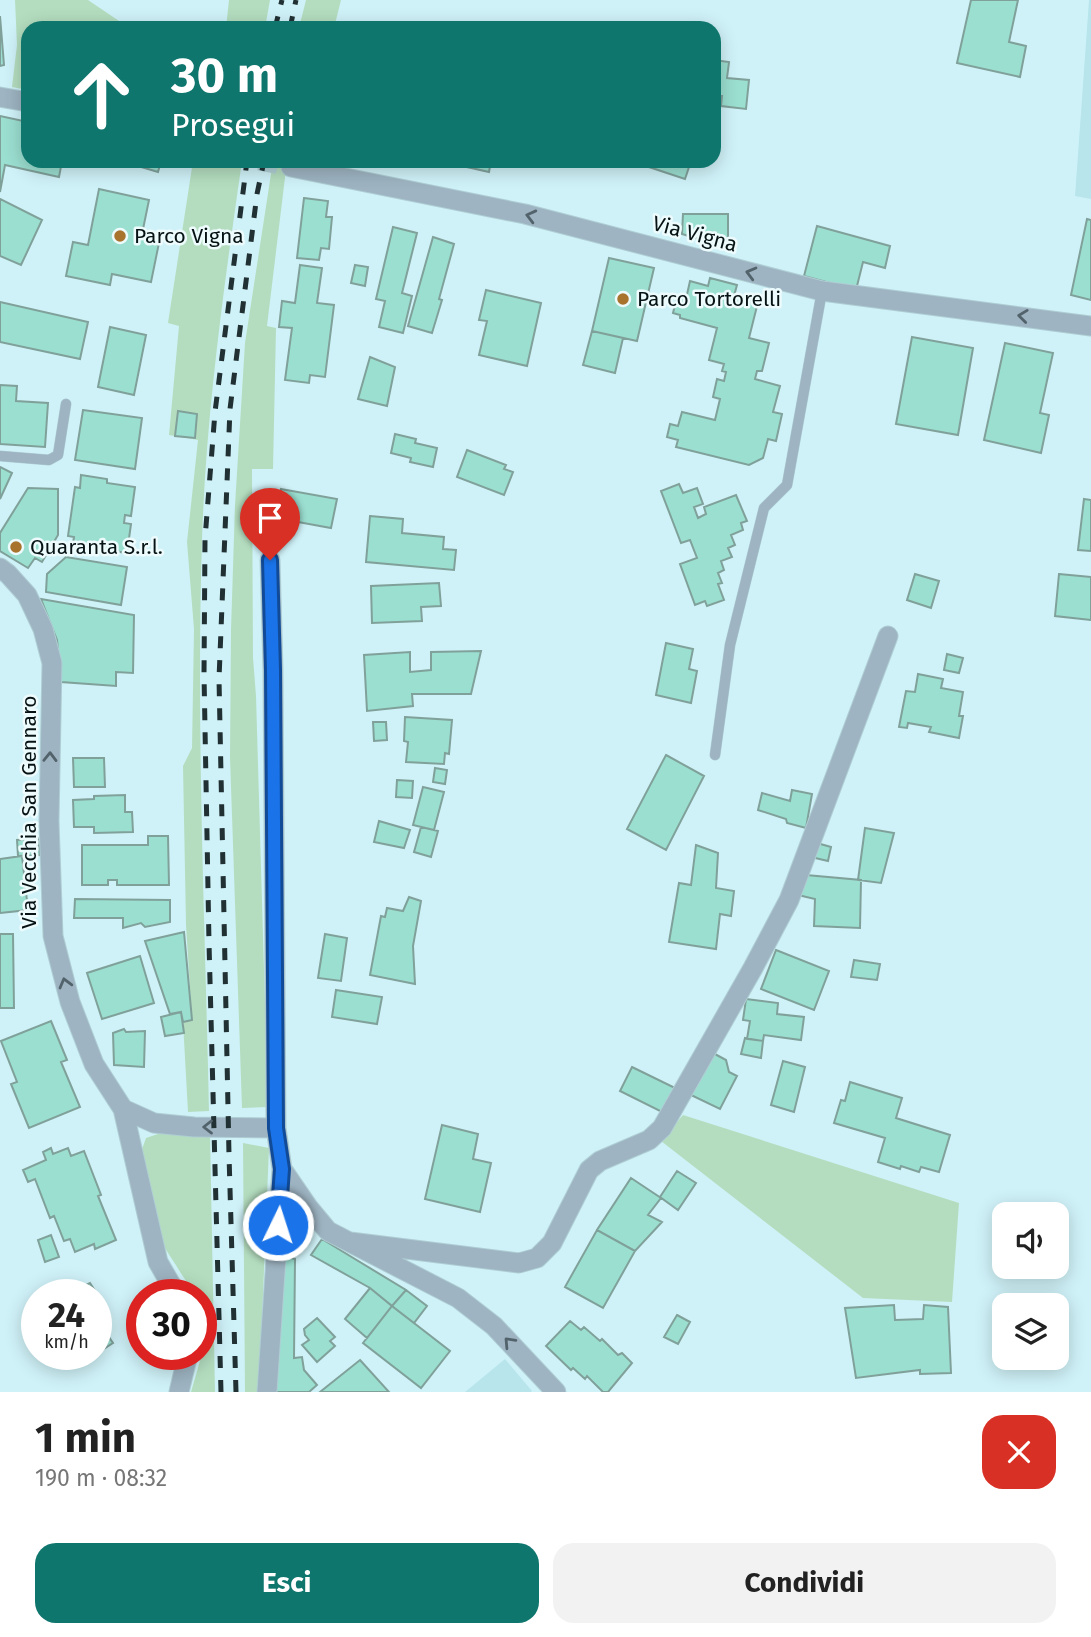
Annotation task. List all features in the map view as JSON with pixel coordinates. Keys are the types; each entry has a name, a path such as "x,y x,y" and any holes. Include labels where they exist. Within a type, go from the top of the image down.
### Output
{"street":[{"path":"0,97 21,101"},
{"name":"Via Vigna","path":"296,168 525,214 852,297 1091,326"},
{"path":"268,1392 282,1169 276,1128 270,560"},
{"name":"Via Vecchia San Gennaro","path":"0,568 27,596 43,629 52,663 49,821 53,936 70,1002 94,1064 123,1109"},
{"path":"350,1242 519,1262 537,1258 552,1243 589,1170 600,1161 649,1140 662,1128 789,900 888,636"},
{"path":"123,1109 154,1123 194,1127 276,1128"},
{"path":"123,1109 158,1262 168,1279"},
{"path":"282,1169 328,1231 457,1298 494,1326 556,1392"},
{"path":"179,1392 184,1370"}],"lane":[{"path":"715,755 730,645 764,508 787,485 822,291"},
{"path":"0,456 49,460 58,456 66,404"}],"shaded area":[{"path":"1091,0 1091,199 1075,196"},
{"path":"505,1359 531,1392 465,1392"}],"green space":[{"path":"15,0 88,0 119,21 21,21 21,89 12,87 17,45"},
{"path":"229,0 270,0 266,21 227,21"},
{"path":"306,0 341,0 336,21 301,21"},
{"path":"192,168 241,168 212,397 202,540 201,754 209,1111 188,1112 183,1022 192,1019 186,925 183,766 192,748 194,629 187,542 198,440 169,435 179,326 168,323"},
{"path":"272,168 286,168 267,326 276,328 273,469 252,469 253,658 268,1107 242,1108 230,757 235,505 245,343"},
{"path":"683,1115 959,1203 952,1302 863,1298 661,1141"},
{"path":"161,1133 210,1134 213,1279 185,1279 161,1242 141,1152 146,1138"},
{"path":"243,1143 269,1148 259,1392 245,1392"},
{"path":"197,1370 215,1370 215,1392 191,1392"}],"building":[{"path":"971,0 1018,0 1009,42 1026,46 1020,77 957,63"},
{"path":"0,16 4,65 0,66"},
{"path":"721,61 729,62 727,78 749,80 746,109 721,106"},
{"path":"0,116 21,120 21,168 61,168 59,177 5,165 0,192"},
{"path":"471,168 490,168 489,172"},
{"path":"652,168 689,168 685,179"},
{"name":"Parco Vigna","path":"99,189 149,200 142,234 160,238 151,282 112,274 110,285 66,276 73,242 88,245"},
{"path":"304,198 328,201 326,217 332,217 329,249 321,248 319,260 297,258"},
{"path":"0,199 42,220 21,265 0,256"},
{"path":"683,214 728,214 728,243 715,244 682,234"},
{"path":"1087,219 1091,220 1091,300 1071,295"},
{"path":"817,226 890,246 885,268 863,262 856,290 804,276"},
{"path":"393,227 417,233 402,293 412,296 403,333 379,327 385,301 376,299"},
{"path":"433,237 454,244 432,333 408,326"},
{"name":"Parco Tortorelli","path":"609,258 654,268 637,341 592,331"},
{"path":"300,265 322,268 317,303 334,305 325,377 310,375 309,383 285,380 292,328 279,327 282,301 295,303"},
{"path":"355,265 368,267 365,286 351,283"},
{"path":"710,278 737,285 734,296 758,302 749,338 769,343 762,371 757,371 755,379 780,386 773,412 782,414 776,441 768,439 763,458 749,465 676,447 678,440 667,437 670,424 678,426 682,412 715,420 720,399 713,397 717,379 724,381 726,372 722,371 724,364 709,360 717,328 680,318 680,315 673,313 677,297 686,299 690,281 708,286"},
{"path":"486,290 541,303 527,366 479,355 487,321 479,320"},
{"path":"0,302 88,322 80,359 0,342"},
{"path":"110,327 146,335 134,395 98,387"},
{"path":"592,331 623,338 615,373 583,365"},
{"path":"912,337 973,348 958,435 896,424"},
{"path":"1005,343 1053,353 1040,413 1049,415 1041,453 984,440"},
{"path":"370,357 395,367 387,406 358,399"},
{"path":"0,385 17,386 16,401 48,403 45,447 0,444"},
{"path":"83,410 142,418 135,469 75,460"},
{"path":"178,411 197,414 195,438 175,436"},
{"path":"395,434 416,439 415,443 437,448 433,467 410,462 411,458 391,453"},
{"path":"467,450 506,465 504,469 513,472 504,495 457,477"},
{"path":"0,467 12,473 0,499"},
{"path":"81,475 107,479 107,483 135,487 131,516 125,515 124,523 131,524 127,553 101,549 101,554 72,550 74,537 68,536 75,487 80,488"},
{"path":"679,484 683,493 697,488 703,504 694,507 698,518 706,514 704,507 736,495 747,521 741,523 743,530 731,535 735,545 728,548 732,557 721,561 724,570 718,573 722,583 718,584 724,600 707,606 705,601 695,605 680,564 697,558 690,540 681,543 661,491"},
{"path":"28,488 58,489 58,535 42,562 35,558 28,568 0,551 0,533"},
{"path":"281,489 337,499 331,528 276,518"},
{"path":"1084,499 1091,500 1091,551 1078,550"},
{"path":"370,516 403,519 402,533 444,537 443,549 456,550 454,570 366,562"},
{"path":"66,557 127,567 121,605 46,592 47,574"},
{"path":"915,574 939,581 931,608 907,600"},
{"path":"1059,574 1091,577 1091,620 1055,616"},
{"path":"439,583 441,606 421,607 422,621 372,623 371,586"},
{"path":"41,599 134,615 133,673 116,672 116,686 61,682 57,640"},
{"path":"666,643 693,649 689,669 697,671 691,703 656,695"},
{"path":"481,651 471,694 412,694 413,706 367,711 364,655 410,652 410,672 431,670 431,652"},
{"path":"947,654 963,658 959,673 944,670"},
{"path":"918,674 943,679 941,688 963,692 959,738 929,732 931,727 908,723 907,728 899,727 906,691 915,692"},
{"path":"405,717 452,720 449,754 445,753 444,764 406,762 408,742 404,741"},
{"path":"373,722 386,722 387,740 374,741"},
{"path":"666,755 704,776 666,850 627,829"},
{"path":"73,758 104,758 105,787 74,787"},
{"path":"435,768 447,770 445,784 433,782"},
{"path":"397,780 413,781 412,798 396,797"},
{"path":"423,787 444,792 434,830 413,825"},
{"path":"792,790 812,794 806,828 758,810 762,793 790,801"},
{"path":"125,795 125,812 132,812 133,832 94,833 94,827 74,827 73,800"},
{"path":"379,821 410,830 404,848 374,842"},
{"path":"421,827 438,831 431,857 414,852"},
{"path":"865,828 894,833 881,883 858,880"},
{"path":"148,836 168,836 169,885 117,885 117,880 108,880 108,885 82,885 82,845 148,845"},
{"path":"38,838 40,855 18,856 17,840"},
{"path":"817,843 831,847 828,861 811,857"},
{"path":"696,845 718,853 716,888 734,891 731,916 720,914 716,949 669,942 679,883 691,885"},
{"path":"22,856 28,910 0,913 0,859"},
{"path":"806,875 861,880 860,928 814,926 815,899 798,895"},
{"path":"409,897 421,901 413,946 415,984 370,975 381,916 385,917 387,908 403,911"},
{"path":"75,899 170,900 170,922 145,927 141,923 123,928 123,918 74,918"},
{"path":"184,932 192,1020 183,1022 181,1012 170,1014 145,941"},
{"path":"0,934 13,934 14,1008 0,1008"},
{"path":"325,934 347,938 341,981 318,978"},
{"path":"776,950 829,971 814,1010 761,989"},
{"path":"140,956 154,1003 102,1019 87,973"},
{"path":"854,960 880,964 877,980 851,977"},
{"path":"336,990 382,997 377,1024 332,1017"},
{"path":"746,999 778,1003 777,1014 804,1017 801,1040 764,1035 763,1041 747,1039 750,1021 743,1020"},
{"path":"181,1012 184,1033 165,1036 161,1017"},
{"path":"51,1021 67,1060 61,1062 80,1107 29,1128 11,1084 17,1082 1,1041"},
{"path":"124,1029 126,1032 145,1031 144,1067 114,1065 113,1033"},
{"path":"745,1038 763,1041 761,1058 741,1054"},
{"path":"713,1053 726,1060 729,1072 737,1076 720,1109 691,1095"},
{"path":"783,1061 805,1067 794,1112 771,1105"},
{"path":"632,1067 675,1088 662,1112 620,1091"},
{"path":"850,1082 902,1098 896,1118 950,1135 939,1172 921,1167 919,1172 901,1166 900,1169 878,1162 885,1138 834,1123 841,1100 845,1101"},
{"path":"442,1125 478,1134 473,1159 491,1163 480,1212 425,1199"},
{"path":"51,1148 53,1154 68,1148 71,1156 84,1151 116,1240 95,1249 94,1244 75,1252 70,1239 64,1241 54,1216 50,1218 35,1179 28,1182 23,1170 46,1160 43,1152"},
{"path":"677,1171 696,1183 678,1210 660,1197"},
{"path":"631,1178 661,1198 648,1215 662,1222 635,1251 597,1230"},
{"path":"597,1230 635,1251 603,1308 565,1287"},
{"path":"51,1235 59,1257 45,1262 38,1240"},
{"path":"322,1239 406,1290 392,1306 370,1288 311,1255"},
{"path":"281,1255 295,1259 294,1358 302,1357 304,1370 317,1385 309,1392 276,1392"},
{"path":"370,1288 392,1306 367,1338 345,1319"},
{"path":"406,1290 427,1306 414,1323 392,1306"},
{"path":"894,1305 895,1320 923,1319 924,1305 948,1307 951,1373 920,1374 920,1370 856,1378 845,1308"},
{"path":"392,1306 450,1351 421,1388 363,1343"},
{"path":"677,1315 690,1322 678,1344 664,1337"},
{"path":"317,1318 335,1337 330,1341 335,1346 317,1362 302,1345 309,1340 304,1329"},
{"path":"570,1321 581,1330 584,1327 600,1341 602,1339 618,1355 622,1353 632,1363 608,1392 603,1392 587,1376 585,1379 573,1368 571,1370 546,1346"},
{"path":"360,1360 389,1392 320,1392"}],"railway":[{"path":"277,21 282,0"},
{"path":"292,21 296,0"},
{"path":"221,1392 209,943 204,674 205,539 215,412 246,168"},
{"path":"236,1392 219,679 230,409 263,168"}],"place":[{"name":"Parco Vigna","path":"120,236"},
{"name":"Parco Tortorelli","path":"623,299"},
{"name":"Quaranta S.r.l.","path":"16,547"}],"route":[{"path":"270,560 276,1128 282,1169 278,1225"}]}
